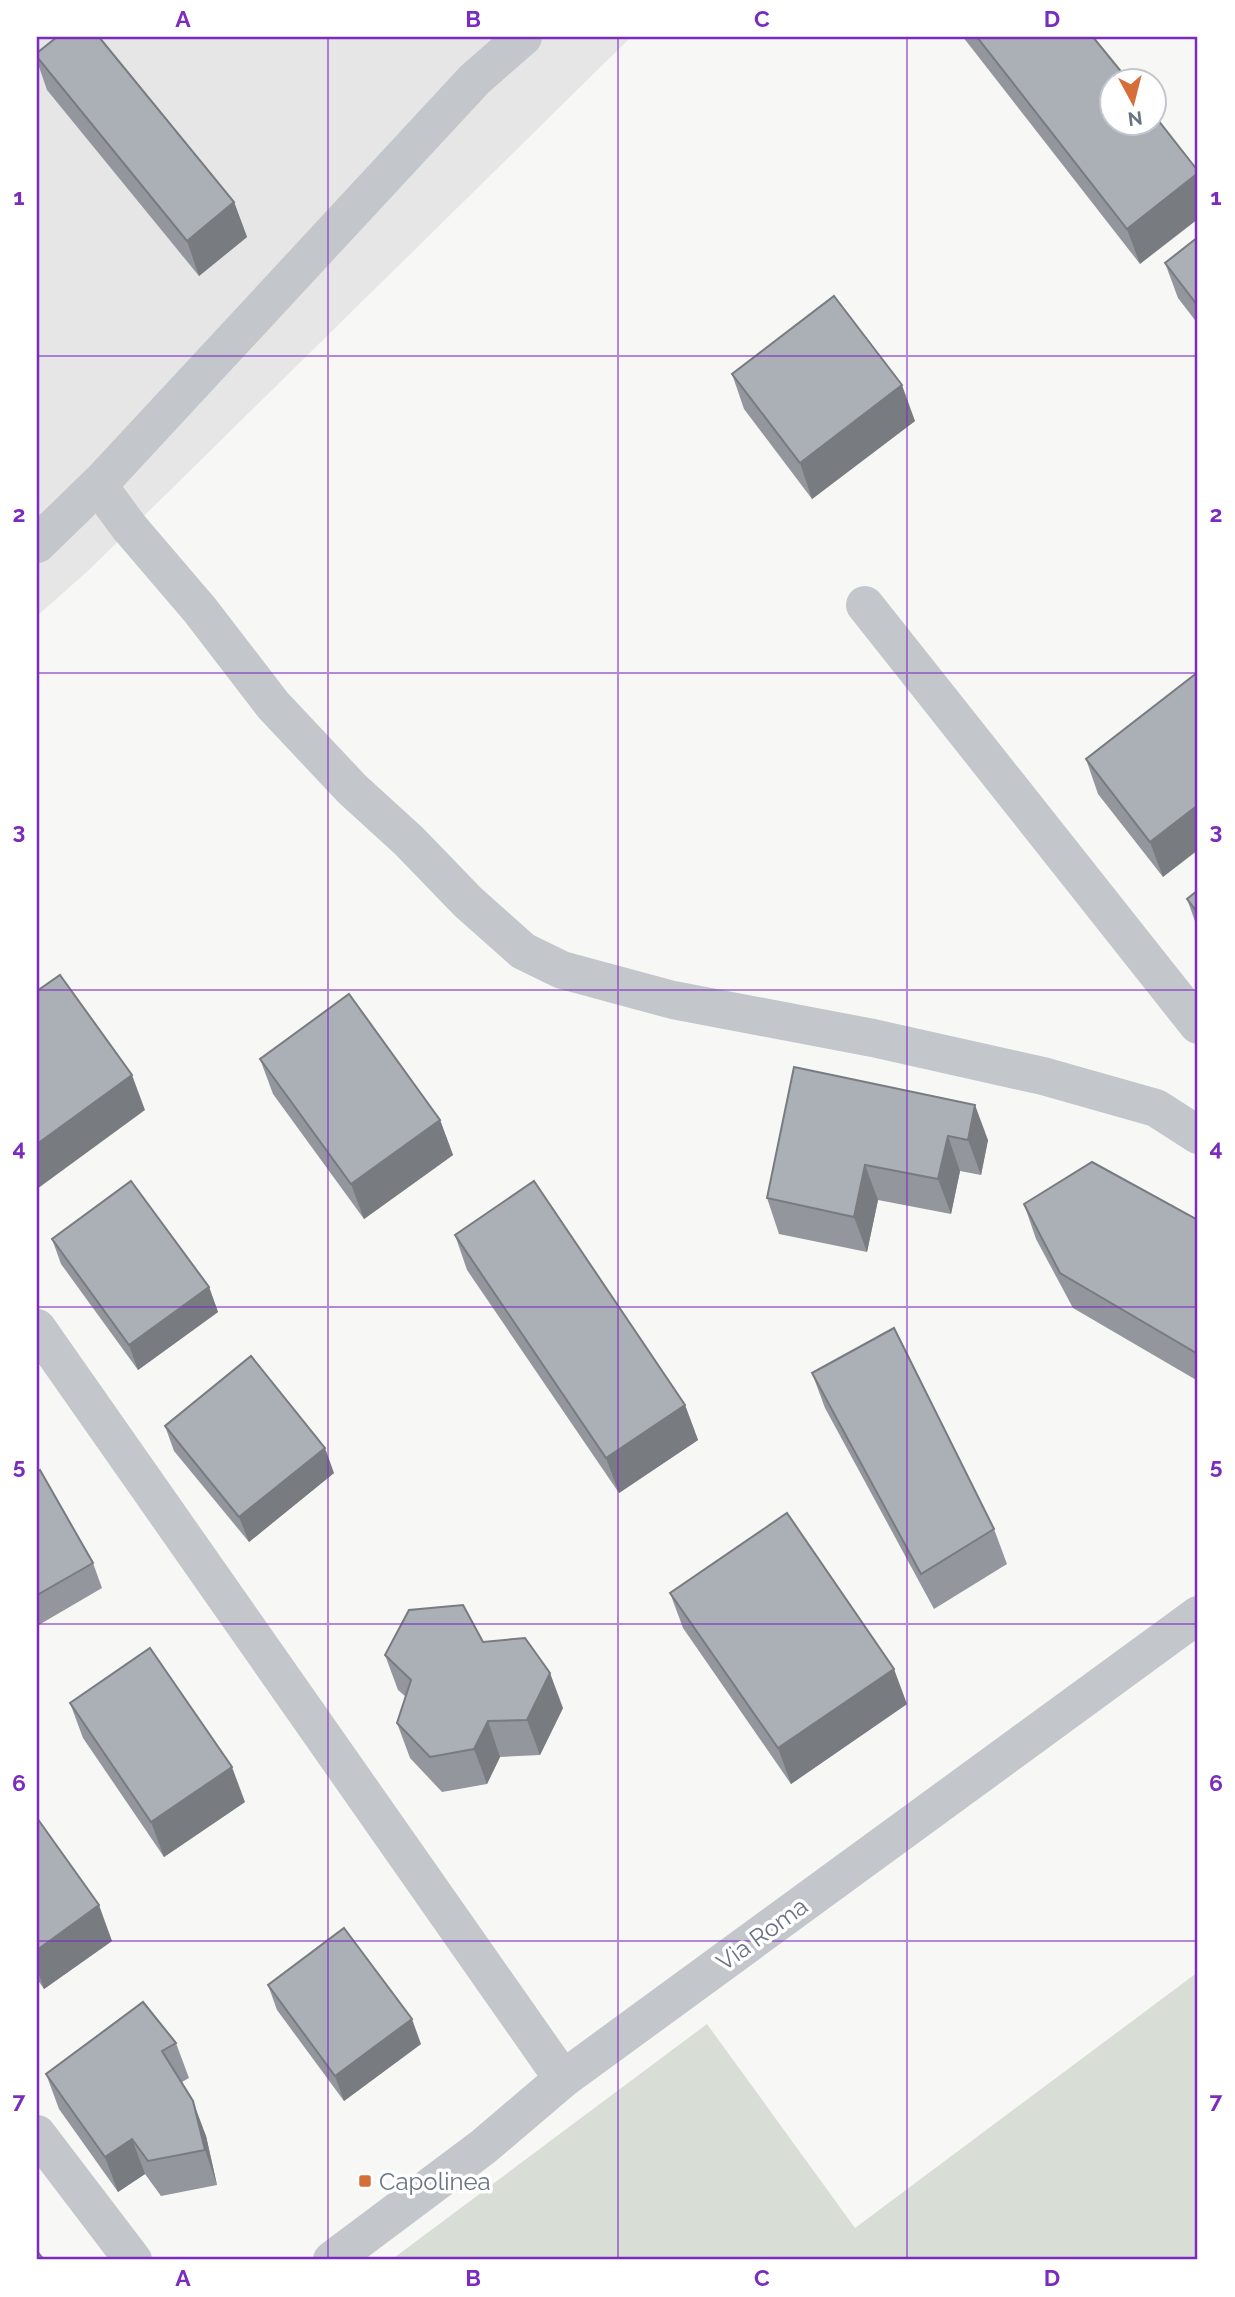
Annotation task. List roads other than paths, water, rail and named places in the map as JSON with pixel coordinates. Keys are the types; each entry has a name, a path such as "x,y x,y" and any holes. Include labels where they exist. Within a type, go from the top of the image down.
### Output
{"street":[{"path":"37,544 98,485 347,220 475,79 523,37"},
{"path":"98,485 273,705 352,789 409,841 468,902 523,951 562,970 673,1000 873,1038 1043,1076 1156,1108 1198,1135"},
{"path":"865,605 1198,1025"},
{"path":"37,1328 563,2079"},
{"name":"Via Roma","path":"332,2260 484,2147 563,2079 1198,1615"},
{"path":"37,2134 133,2260"}],"place":[{"name":"Capolinea","path":"365,2181"}]}
